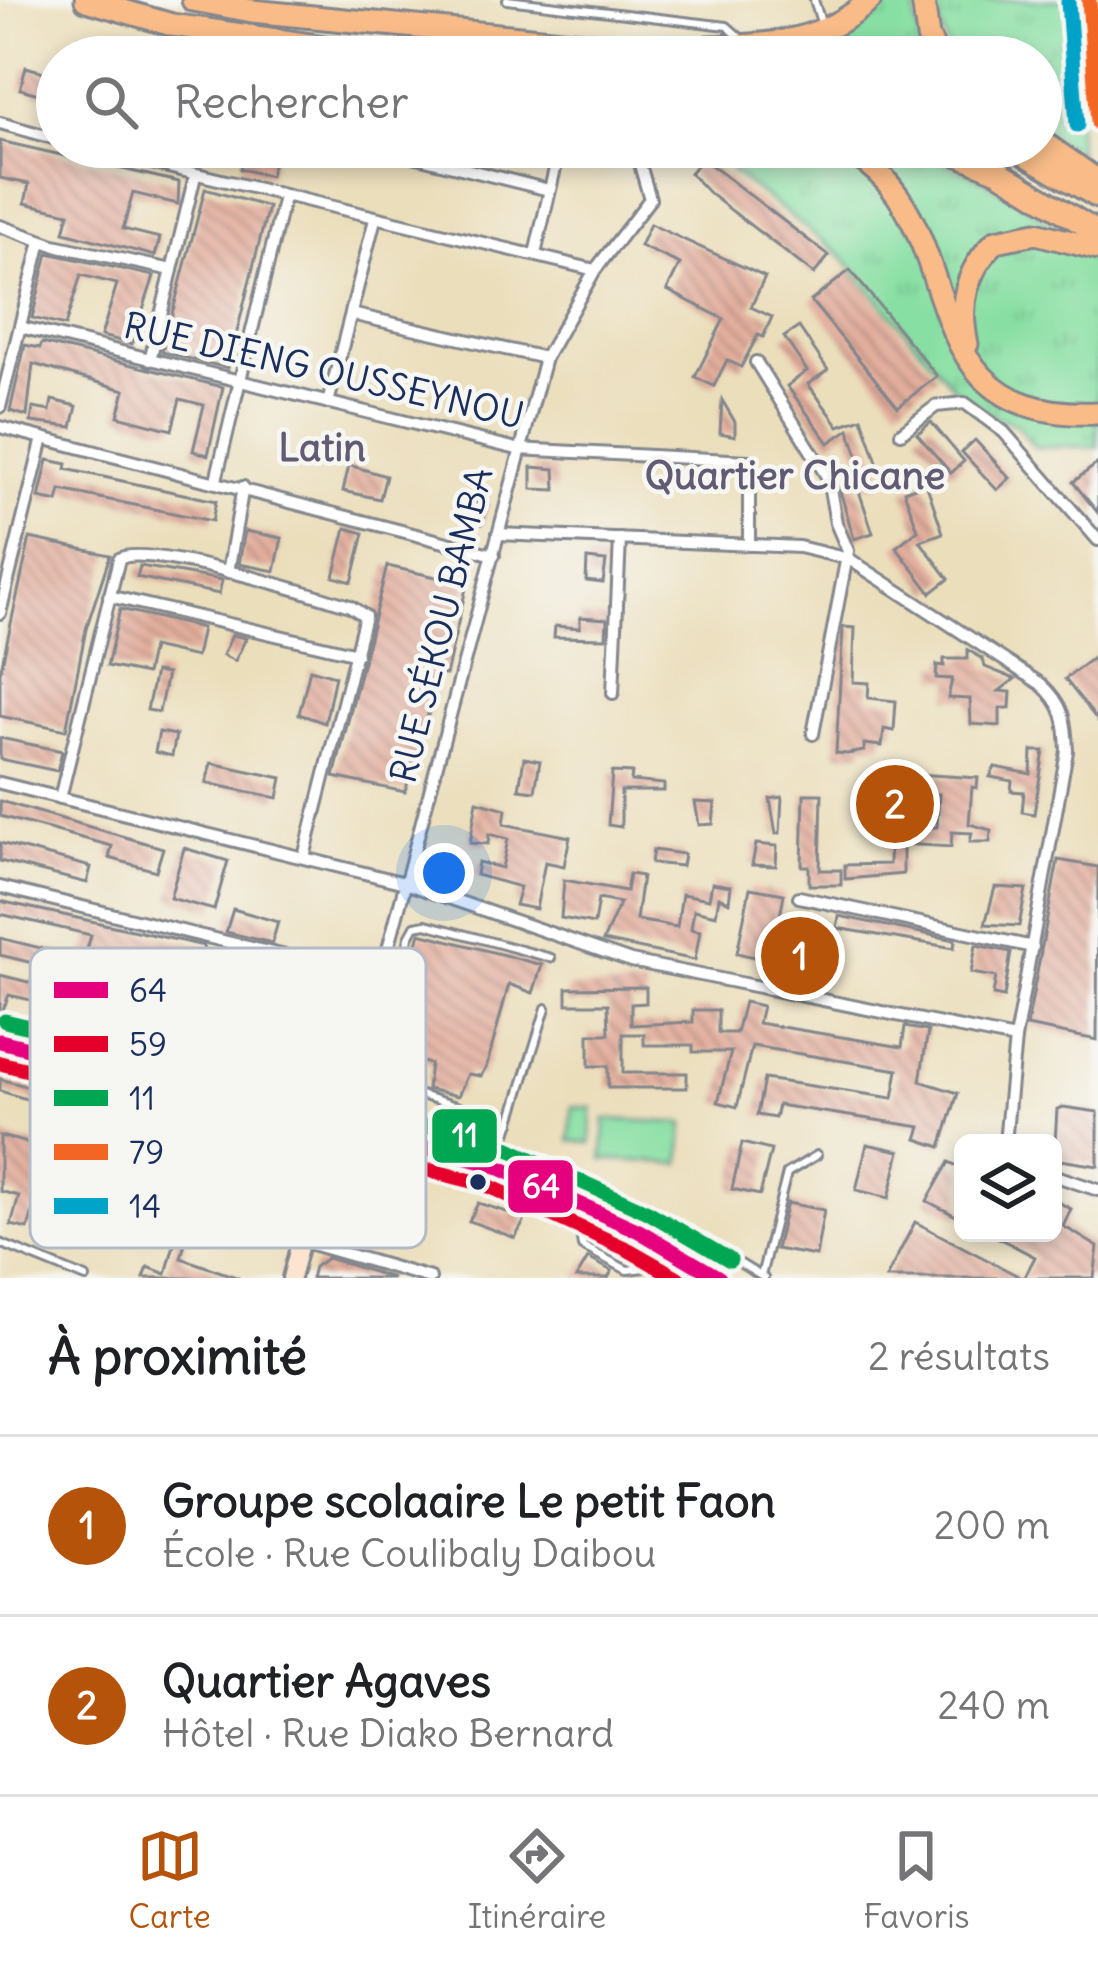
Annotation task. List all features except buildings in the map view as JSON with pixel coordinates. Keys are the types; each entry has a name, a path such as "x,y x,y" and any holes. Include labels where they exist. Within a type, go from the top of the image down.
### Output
{"highway":[{"path":"86,0 172,26 244,36"},
{"path":"193,0 252,11 505,36"},
{"path":"799,36 824,31 870,0"},
{"path":"923,0 928,36"},
{"path":"1062,156 1098,181"},
{"path":"869,168 888,182 913,216 947,319 973,370 1031,405 1098,413"},
{"path":"991,168 1098,233"},
{"path":"1049,168 1098,197"},
{"path":"1098,249 1036,232 996,242 974,265 962,321 967,346 997,377 1047,398 1098,401"}],"street":[{"path":"1090,0 1098,123"},
{"path":"0,123 36,133"},
{"path":"166,168 595,270"},
{"path":"461,168 550,190"},
{"path":"535,254 555,168"},
{"name":"RUE SÉKOU BAMBA","path":"388,948 494,554 517,449 545,358 595,270 650,199 640,169"},
{"path":"150,360 196,176"},
{"path":"216,480 284,197"},
{"path":"328,404 374,219"},
{"path":"0,226 41,241 172,270"},
{"path":"0,407 41,241"},
{"path":"350,314 545,358"},
{"name":"RUE DIENG OUSSEYNOU","path":"20,328 517,449 749,461 749,545"},
{"path":"757,362 828,478 848,559 814,734"},
{"path":"902,433 936,406 964,403 1004,432 1098,540"},
{"path":"0,427 494,554"},
{"path":"0,613 43,438"},
{"path":"228,572 243,487"},
{"path":"499,534 800,547 848,559 1059,700 1066,719 1067,751 1015,1039 1006,1134"},
{"path":"613,694 620,539"},
{"path":"59,798 118,559 136,551 228,572 363,612 357,654 304,857"},
{"path":"109,596 357,654"},
{"path":"0,783 405,883 631,961 1015,1039"},
{"path":"0,887 252,948"},
{"path":"799,897 1033,947"},
{"path":"426,1150 491,1164 620,1222 719,1278"},
{"path":"426,1159 578,1217 687,1278"},
{"path":"1062,1178 1098,1190"},
{"path":"291,1278 299,1248"},
{"path":"325,1248 430,1278"}],"lane":[{"path":"507,0 727,26 738,36"},
{"path":"814,0 824,31"},
{"path":"407,948 415,926 426,924 551,958"},
{"path":"502,1150 546,1008"},
{"path":"426,1097 511,1123"},
{"path":"426,1127 502,1150 689,1233 762,1277 787,1172 817,1155"},
{"path":"0,1243 86,1278"}],"green space":[{"path":"881,0 916,0 920,36 829,36"},
{"path":"931,0 1073,0 1078,153 1062,143 1062,36 944,36"},
{"path":"732,168 956,168 1049,222 1096,258 1098,447 1034,447 1016,424 971,408 841,255"},
{"path":"572,1107 592,1108 591,1143 570,1141"},
{"path":"605,1119 684,1123 681,1164 603,1159"}],"transit line":[{"name":"79","path":"1089,0 1098,123"},
{"name":"14","path":"1068,2 1077,125"},
{"name":"11","path":"5,1021 30,1027"},
{"name":"64","path":"0,1041 30,1049"},
{"name":"59","path":"0,1063 30,1070"},
{"name":"11","path":"426,1126 498,1144 648,1212 730,1260"},
{"name":"64","path":"426,1148 491,1164 639,1231 719,1278"},
{"name":"59","path":"426,1170 484,1184 629,1250 678,1278"}],"place":[{"name":"Quartier Agaves","path":"895,804"},
{"name":"Groupe scolaaire Le petit Faon","path":"800,956"}],"district":[{"name":"Latin","path":"322,447"},
{"name":"Quartier Chicane","path":"795,475"}]}
